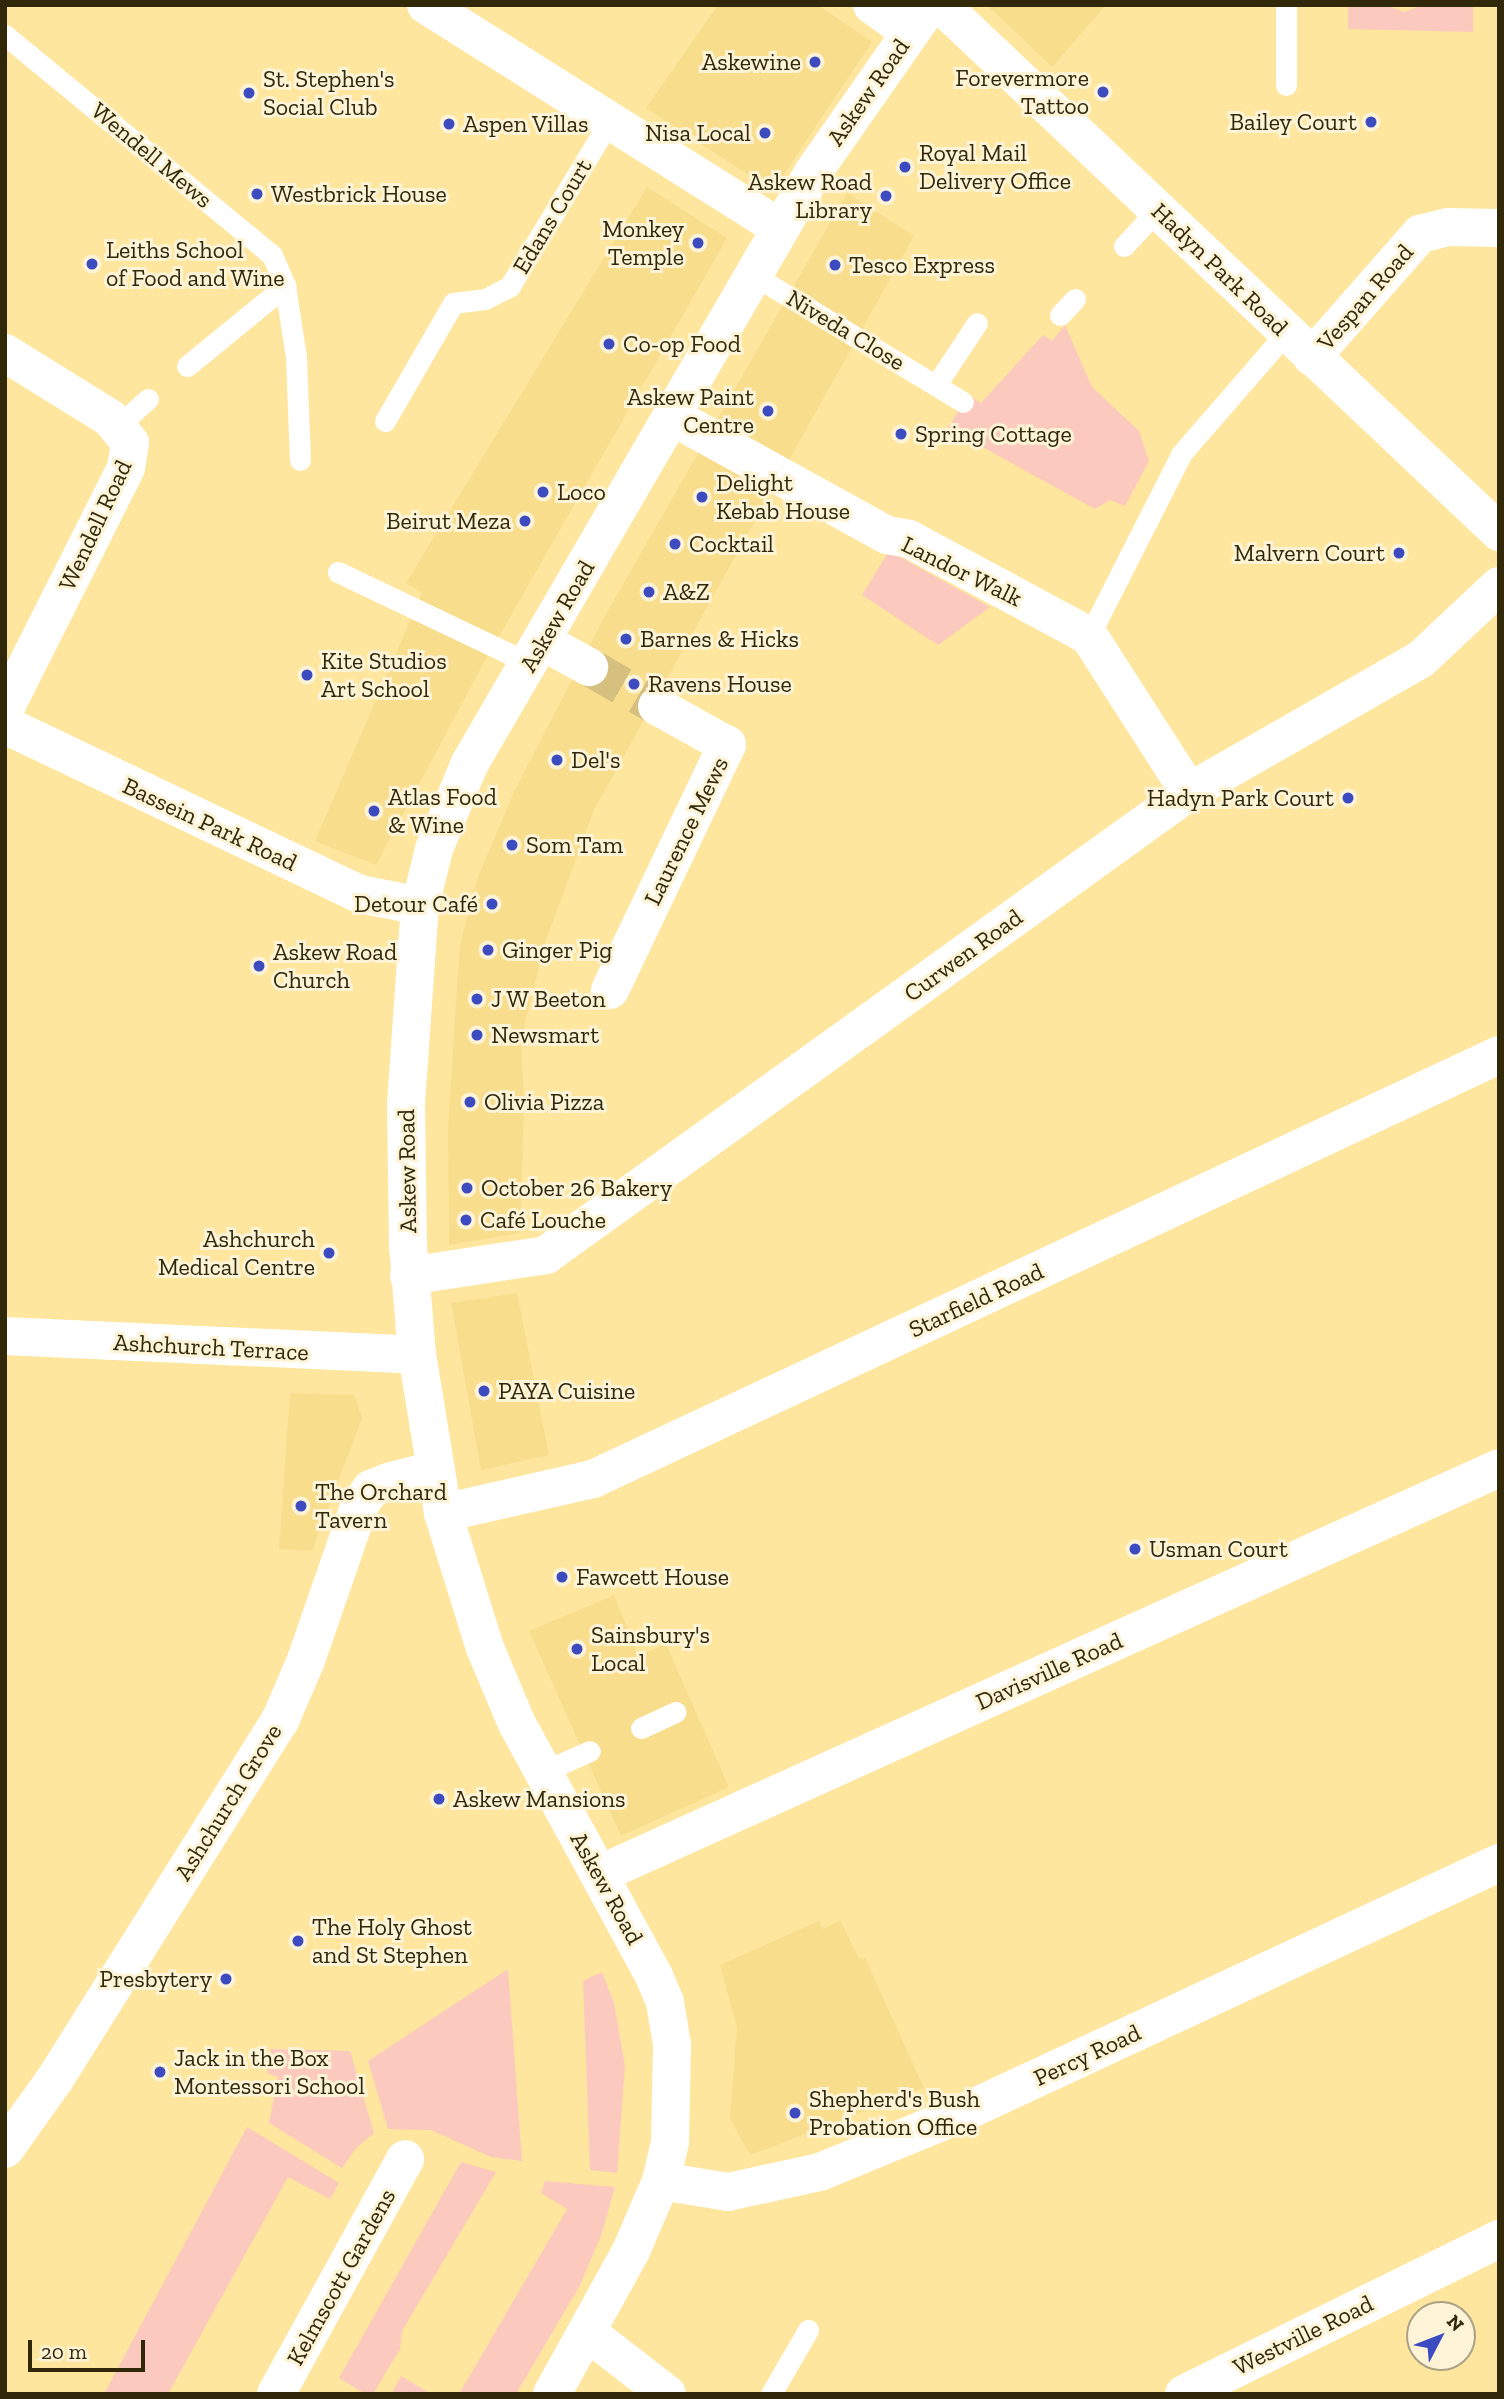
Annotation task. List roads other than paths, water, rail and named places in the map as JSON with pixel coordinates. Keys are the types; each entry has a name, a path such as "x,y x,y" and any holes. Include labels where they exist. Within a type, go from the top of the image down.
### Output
{"street":[{"path":"426,5 780,228"},
{"path":"872,5 920,18"},
{"name":"Hadyn Park Road","path":"941,5 1499,532"},
{"name":"Askew Road","path":"552,2394 587,2332 661,2181 673,2110 669,2022 654,1976 542,1772 485,1648 443,1513 417,1356 409,1276 406,1104 421,906 434,849 470,763 755,276 780,228 920,18"},
{"name":"Vespan Road","path":"1299,345 1420,234 1448,227 1499,228"},
{"name":"Wendell Road","path":"5,353 118,425 130,443 126,468 5,709"},
{"name":"Landor Walk","path":"673,417 887,535 909,539 1089,636 1189,792"},
{"name":"Curwen Road","path":"409,1276 546,1255 1189,792 1420,659 1499,586"},
{"path":"536,652 589,667"},
{"name":"Laurence Mews","path":"610,990 727,745 657,706"},
{"name":"Bassein Park Road","path":"5,725 360,894 421,906"},
{"name":"Starfield Road","path":"443,1513 593,1479 1499,1055"},
{"name":"Ashchurch Terrace","path":"5,1336 417,1356"},
{"name":"Davisville Road","path":"600,1874 1499,1468"},
{"name":"Ashchurch Grove","path":"5,2148 55,2079 280,1721 306,1660 360,1504 371,1489 434,1470"},
{"name":"Percy Road","path":"661,2181 728,2192 820,2172 958,2115 1499,1863"},
{"name":"Kelmscott Gardens","path":"276,2394 405,2159"},
{"name":"Westville Road","path":"1184,2394 1499,2239"},
{"path":"587,2332 667,2394"}],"lane":[{"path":"1286,5 1286,85"},
{"name":"Wendell Mews","path":"5,35 261,243 281,268 296,357 300,460"},
{"name":"Edans Court","path":"385,421 453,303 485,299 510,286 609,122"},
{"path":"1124,246 1158,209"},
{"name":"Niveda Close","path":"755,276 963,402"},
{"path":"187,366 285,286"},
{"path":"1060,315 1075,299"},
{"path":"936,385 976,323"},
{"path":"1089,636 1182,453 1299,345"},
{"path":"118,425 148,399"},
{"path":"338,572 536,652"},
{"path":"641,1728 676,1712"},
{"path":"542,1772 590,1751"},
{"path":"771,2394 808,2330"}],"tunnel":[{"path":"589,667 657,706"}],"place":[{"name":"Askewine","path":"815,62"},
{"name":"Forevermore Tattoo","path":"1103,92"},
{"name":"St. Stephen's Social Club","path":"249,93"},
{"name":"Bailey Court","path":"1371,122"},
{"name":"Aspen Villas","path":"449,124"},
{"name":"Nisa Local","path":"765,133"},
{"name":"Royal Mail Delivery Office","path":"905,167"},
{"name":"Westbrick House","path":"257,194"},
{"name":"Askew Road Library","path":"886,196"},
{"name":"Monkey Temple","path":"698,243"},
{"name":"Leiths School of Food and Wine","path":"92,264"},
{"name":"Tesco Express","path":"835,265"},
{"name":"Co-op Food","path":"609,344"},
{"name":"Askew Paint Centre","path":"768,411"},
{"name":"Spring Cottage","path":"901,434"},
{"name":"Loco","path":"543,492"},
{"name":"Delight Kebab House","path":"702,497"},
{"name":"Beirut Meza","path":"525,521"},
{"name":"Cocktail","path":"675,544"},
{"name":"Malvern Court","path":"1399,553"},
{"name":"A&Z","path":"649,592"},
{"name":"Barnes & Hicks","path":"626,639"},
{"name":"Kite Studios Art School","path":"307,675"},
{"name":"Ravens House","path":"634,684"},
{"name":"Del's","path":"557,760"},
{"name":"Hadyn Park Court","path":"1348,798"},
{"name":"Atlas Food & Wine","path":"374,811"},
{"name":"Som Tam","path":"512,845"},
{"name":"Detour Café","path":"492,904"},
{"name":"Ginger Pig","path":"488,950"},
{"name":"Askew Road Church","path":"259,966"},
{"name":"J W Beeton","path":"477,999"},
{"name":"Newsmart","path":"477,1035"},
{"name":"Olivia Pizza","path":"470,1102"},
{"name":"October 26 Bakery","path":"467,1188"},
{"name":"Café Louche","path":"466,1220"},
{"name":"Ashchurch Medical Centre","path":"329,1253"},
{"name":"PAYA Cuisine","path":"484,1391"},
{"name":"The Orchard Tavern","path":"301,1506"},
{"name":"Usman Court","path":"1135,1549"},
{"name":"Fawcett House","path":"562,1577"},
{"name":"Sainsbury's Local","path":"577,1649"},
{"name":"Askew Mansions","path":"439,1799"},
{"name":"The Holy Ghost and St Stephen","path":"298,1941"},
{"name":"Presbytery","path":"226,1979"},
{"name":"Jack in the Box Montessori School","path":"160,2072"},
{"name":"Shepherd's Bush Probation Office","path":"795,2113"}]}
